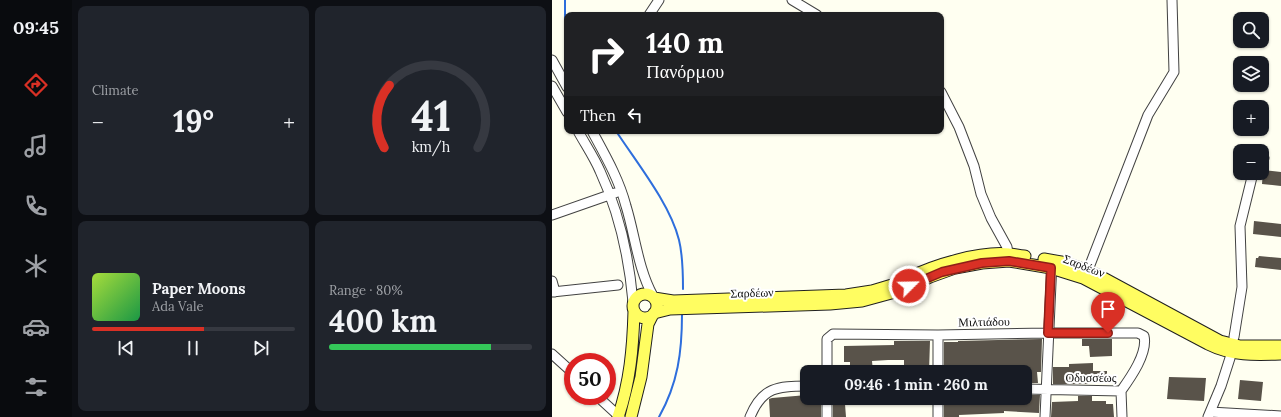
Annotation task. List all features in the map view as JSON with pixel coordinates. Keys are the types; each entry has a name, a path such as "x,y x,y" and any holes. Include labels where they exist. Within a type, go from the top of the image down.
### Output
{"main road":[{"name":"Σαρδέων","path":"653,297 673,301 861,294 889,286 941,265 981,256 1009,257 1088,270 1220,340 1240,346 1281,346"},
{"name":"Σαρδέων","path":"653,315 670,309 830,304 862,301 890,294 955,268 1009,257"},
{"name":"Σαρδέων","path":"1051,264 1094,283 1222,350 1244,355 1281,354"},
{"path":"619,417 631,366 633,306 635,298 644,293 653,297 657,306 648,324 638,391 631,417"},
{"path":"633,306 636,314 644,318 653,315"}],"street":[{"path":"651,12 659,0"},
{"path":"792,0 812,12"},
{"path":"1088,270 1148,115 1174,72 1172,0"},
{"path":"552,60 564,82"},
{"path":"552,86 564,107"},
{"path":"944,98 959,127 974,166 981,194 1009,257"},
{"path":"580,134 600,170 610,195 625,249 633,306"},
{"path":"594,134 622,191 646,280 653,297"},
{"path":"1234,337 1242,287 1240,226 1251,180"},
{"path":"552,215 622,191"},
{"path":"1045,417 1051,264"},
{"path":"552,281 554,292 618,285"},
{"name":"Μιλτιάδου","path":"827,365 827,340 833,334 938,335 1048,333 1138,334 1144,336"},
{"path":"938,335 938,365"},
{"name":"Οδυσσέως","path":"1032,389 1121,391 1143,353 1145,342 1144,336"},
{"path":"552,354 564,365"},
{"path":"1230,358 1221,386 1209,415 1281,416"},
{"path":"750,417 758,401 763,395 773,389 787,386 800,386"},
{"path":"1121,391 1122,417"},
{"path":"606,405 619,417"},
{"path":"827,405 827,417"},
{"path":"938,405 938,417"}],"building":[{"path":"1269,171 1281,172 1281,186 1262,184 1262,180 1269,180"},
{"path":"1254,221 1281,224 1281,237 1253,234"},
{"path":"1259,256 1281,258 1281,270 1255,267 1256,258"},
{"path":"1042,339 1041,372 1037,372 1038,383 1032,383 1032,365 944,365 944,342"},
{"path":"1082,339 1112,339 1112,356 1090,357 1089,346 1082,346"},
{"path":"894,341 930,341 929,365 904,365 904,360 872,361 872,365 850,365 850,362 844,362 844,346 894,345"},
{"path":"1093,363 1093,371 1107,371 1107,379 1088,379 1088,384 1053,384 1053,367 1069,367 1069,364"},
{"path":"1169,377 1206,378 1204,401 1167,399"},
{"path":"1240,380 1263,382 1261,401 1238,399"},
{"path":"1032,395 1040,395 1039,413 1004,411 1004,413 944,417 944,405 1032,405"},
{"path":"800,396 800,405 821,405 821,417 770,417 769,399"},
{"path":"1078,396 1092,396 1092,401 1106,401 1106,404 1113,404 1114,417 1051,417 1052,402 1078,401"},
{"path":"833,405 845,405 846,417 833,417"}],"waterway":[{"path":"565,0 565,12"},
{"path":"618,134 661,198 675,226 681,252 683,289"},
{"path":"659,417 671,392 678,367 682,314"}],"route":[{"path":"909,286 942,272 982,263 1009,261 1051,268 1048,333 1108,333"}]}
